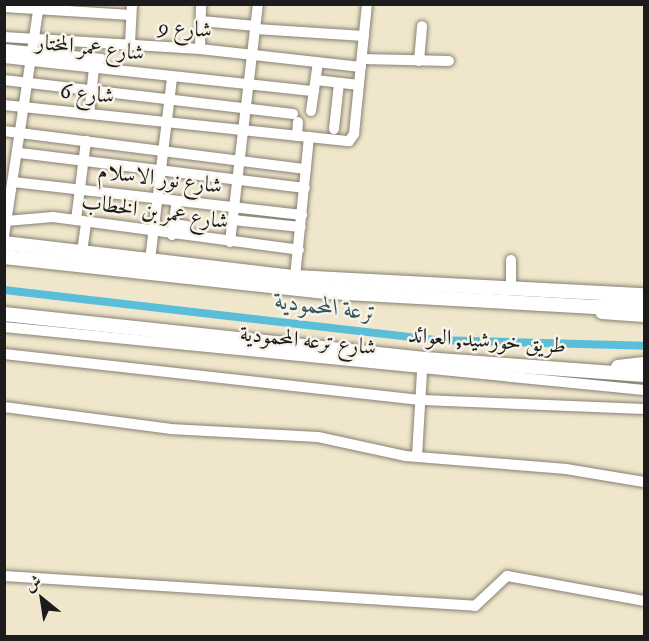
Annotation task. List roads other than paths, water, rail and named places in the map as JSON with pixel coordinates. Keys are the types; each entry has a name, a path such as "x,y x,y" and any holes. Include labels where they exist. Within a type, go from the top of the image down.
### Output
{"main road":[{"path":"4,243 295,277 645,295"},
{"name":"طريق خورشيد, العوائد","path":"4,257 328,292 595,307 645,305"},
{"path":"595,307 612,315 645,315"},
{"name":"طريق خورشيد, العوائد","path":"4,314 425,359 607,370 645,375"},
{"path":"607,370 645,364"}],"street":[{"path":"200,49 201,4"},
{"path":"230,242 248,108 258,4"},
{"path":"359,85 367,4"},
{"path":"4,7 131,10 130,44"},
{"path":"4,236 13,182 10,168 20,153 38,7"},
{"path":"201,21 256,28 364,36"},
{"path":"419,61 422,26"},
{"name":"شارع 9","path":"4,37 200,49 318,62 449,62"},
{"path":"4,49 33,57 101,58"},
{"name":"شارع عمر المختار","path":"4,58 33,57 94,68 250,85 315,86 339,83 359,85"},
{"path":"311,111 318,62"},
{"path":"89,114 94,68"},
{"path":"150,260 172,77"},
{"path":"4,80 248,108 296,118 297,136"},
{"path":"334,129 339,83"},
{"name":"شارع 6","path":"4,105 351,140 359,85"},
{"path":"4,131 306,169"},
{"path":"295,277 309,137"},
{"path":"82,252 80,190 86,141"},
{"path":"20,153 305,188"},
{"name":"شارع نور الاسلام","path":"13,182 302,215"},
{"path":"177,201 173,230 187,226"},
{"name":"شارع عمر بن الخطاب","path":"6,221 29,214 53,213 81,221 153,232 173,230 230,242 299,250"},
{"path":"233,220 301,227"},
{"path":"511,260 511,289"},
{"name":"شارع ترعه المحمودية","path":"4,327 422,372 645,390"},
{"path":"4,354 420,399 645,409"},
{"path":"417,456 422,372"},
{"path":"4,407 170,429 318,437 417,456 645,482"},
{"path":"4,576 475,606 507,576 645,601"}],"waterway":[{"name":"ترعة المحمودية","path":"4,290 435,340 644,346"}]}
